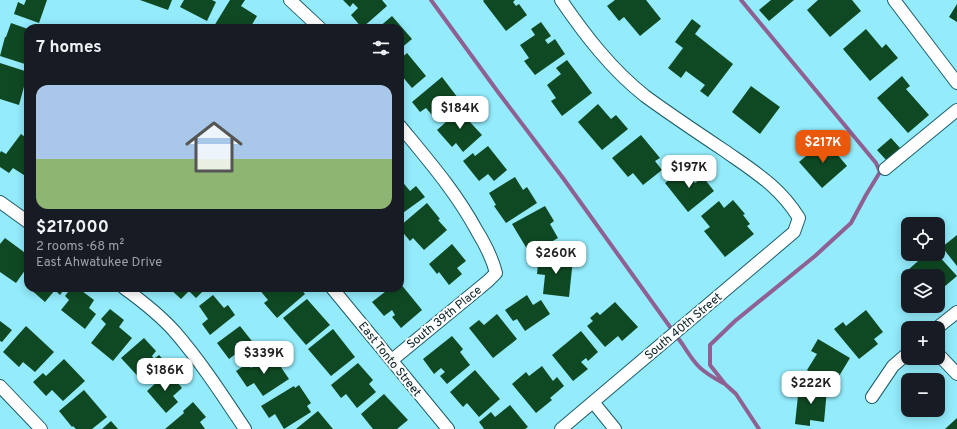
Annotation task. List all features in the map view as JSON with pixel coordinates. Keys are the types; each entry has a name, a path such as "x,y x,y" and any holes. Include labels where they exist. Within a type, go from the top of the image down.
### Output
{"street":[{"path":"290,0 316,24"},
{"name":"South 40th Street","path":"561,0 592,43 626,80 651,100 761,176 789,202 799,218 794,232 561,429"},
{"path":"898,1 957,83"},
{"path":"885,169 957,110"},
{"name":"South 39th Place","path":"392,360 496,273 493,260 466,211 451,188 404,131"},
{"path":"0,202 24,219"},
{"path":"129,292 175,332 195,356 246,429"},
{"name":"East Tonto Street","path":"335,292 448,429"},
{"path":"945,322 957,312"},
{"path":"872,397 893,366 901,359"},
{"path":"945,361 957,374"},
{"path":"0,386 42,429"},
{"path":"593,402 615,429"}],"building":[{"path":"26,0 47,0 39,23 14,14 18,2 24,5"},
{"path":"140,0 172,0 168,10"},
{"path":"184,0 212,0 216,2 207,21 180,7"},
{"path":"230,0 245,0 241,6 257,16 252,24 215,24"},
{"path":"343,0 382,0 387,6 367,24 359,24 351,15 358,8 353,3 350,7"},
{"path":"515,0 513,2 516,6 519,4 527,15 506,31 483,1"},
{"path":"615,0 646,0 661,19 640,36 624,17 619,21 607,6"},
{"path":"771,0 794,0 769,21 759,10"},
{"path":"818,0 852,0 861,11 830,37 807,10"},
{"path":"957,4 957,22 949,17"},
{"path":"392,16 399,24 383,24"},
{"path":"692,19 701,26 695,34 733,64 708,97 700,91 705,85 686,71 681,78 668,68 683,48 675,42"},
{"path":"541,22 551,36 545,40 548,44 555,39 565,54 535,75 524,61 529,58 520,45 535,35 531,29"},
{"path":"11,23 24,28 24,64 0,56"},
{"path":"866,29 882,48 886,44 898,58 870,81 843,49"},
{"path":"404,30 412,39 404,46"},
{"path":"407,53 426,76 412,88 404,79 404,56"},
{"path":"567,60 592,93 562,116 551,101 556,98 547,85 561,74 556,68"},
{"path":"0,63 24,71 24,87 19,105 0,99"},
{"path":"902,76 910,86 906,89 929,115 908,133 877,98"},
{"path":"442,77 461,102 437,121 426,108 420,112 412,102"},
{"path":"751,86 780,107 760,134 732,112"},
{"path":"598,104 611,119 616,115 628,129 602,150 578,122"},
{"path":"464,106 475,118 470,122 482,135 463,152 456,143 452,147 437,130"},
{"path":"21,134 24,136 24,175 13,168 9,173 0,167 0,153 1,151 6,154"},
{"path":"641,135 660,158 655,161 662,170 643,185 633,173 628,177 612,158"},
{"path":"891,138 901,149 887,161 877,150"},
{"path":"825,140 847,166 822,188 799,162"},
{"path":"488,146 507,170 494,181 488,174 479,181 463,161 473,153 475,156"},
{"path":"686,166 695,177 692,179 695,183 703,177 714,191 688,212 665,183"},
{"path":"515,177 523,190 527,187 537,203 506,223 494,206 496,205 489,193"},
{"path":"404,184 410,191 416,186 425,197 404,212"},
{"path":"733,200 745,214 743,215 750,224 747,226 754,234 725,257 704,231 710,227 701,216 719,201 724,208"},
{"path":"427,203 440,219 438,220 447,230 424,250 413,238 410,241 404,234 404,223"},
{"path":"545,206 554,221 550,224 558,238 530,254 512,224"},
{"path":"957,235 957,266 945,251 945,245"},
{"path":"5,238 24,252 24,272 16,283 0,272 0,244"},
{"path":"452,244 466,261 457,268 462,274 449,285 439,272 437,274 429,264"},
{"path":"539,255 573,259 569,297 543,294 545,275 537,274"},
{"path":"918,261 943,261 957,276 945,286 945,269 909,269"},
{"path":"404,288 422,310 401,328 392,317 395,315 392,310 384,316 372,302 385,292 404,292"},
{"path":"34,292 53,292 45,302"},
{"path":"68,292 83,292 94,300 89,308 96,314 85,329 61,310 69,300 65,296"},
{"path":"173,292 188,292 181,299"},
{"path":"190,292 202,292 196,298"},
{"path":"261,292 303,292 305,294 277,318 264,303 268,300"},
{"path":"213,295 224,308 228,305 235,315 210,335 202,324 208,319 199,306"},
{"path":"527,295 533,305 541,300 550,314 525,331 517,319 513,321 505,310"},
{"path":"307,299 330,325 306,345 283,318"},
{"path":"615,302 638,327 622,341 618,336 605,347 587,326 593,321 590,318 597,312 600,315"},
{"path":"110,309 124,320 119,327 132,338 113,361 91,343 106,324 101,319"},
{"path":"866,310 883,332 874,339 878,344 859,359 834,329 843,322 846,326"},
{"path":"497,314 517,339 493,358 469,328 479,320 484,325"},
{"path":"0,321 12,330 2,342 0,341"},
{"path":"26,326 54,352 35,372 23,362 19,367 3,352"},
{"path":"240,326 259,350 244,362 237,353 229,359 217,343"},
{"path":"333,329 355,357 331,376 308,349"},
{"path":"581,331 598,352 588,361 586,358 581,362 588,369 573,381 552,355"},
{"path":"452,336 463,349 460,352 470,365 447,384 440,376 445,372 441,368 434,374 423,359"},
{"path":"144,338 156,351 152,356 154,359 159,355 167,364 145,384 121,358"},
{"path":"818,339 850,358 833,386 807,370 817,354 811,351"},
{"path":"272,354 289,379 263,396 254,383 247,387 236,371 248,363 251,368"},
{"path":"64,359 85,381 63,401 52,390 46,396 33,382 43,373 46,376"},
{"path":"358,363 373,380 369,384 376,392 357,408 346,394 341,398 331,385"},
{"path":"542,366 553,381 557,377 564,386 550,398 552,400 536,413 512,384 526,372 529,376"},
{"path":"475,370 500,399 479,417 467,403 463,407 450,392"},
{"path":"168,372 182,388 173,396 178,402 166,413 147,391"},
{"path":"299,385 311,403 307,406 311,412 284,429 275,414 269,418 261,406 294,386 295,388"},
{"path":"799,386 827,389 824,422 810,420 810,426 795,424"},
{"path":"84,390 107,417 92,429 76,429 73,426 72,427 59,411"},
{"path":"384,394 408,420 397,429 373,429 361,414"},
{"path":"193,402 206,417 200,422 205,429 165,429 184,413 183,411"},
{"path":"510,405 528,427 525,429 484,429 479,422 491,412 495,417"},
{"path":"318,411 333,429 296,429"},
{"path":"957,418 957,429 945,429"},
{"path":"111,421 118,429 102,429"}],"waterway":[{"path":"431,0 563,178 692,358 704,371 723,383"},
{"path":"741,0 876,163 880,172 851,223 815,256 735,321 710,345 710,365 725,384 736,394 759,429"}]}
